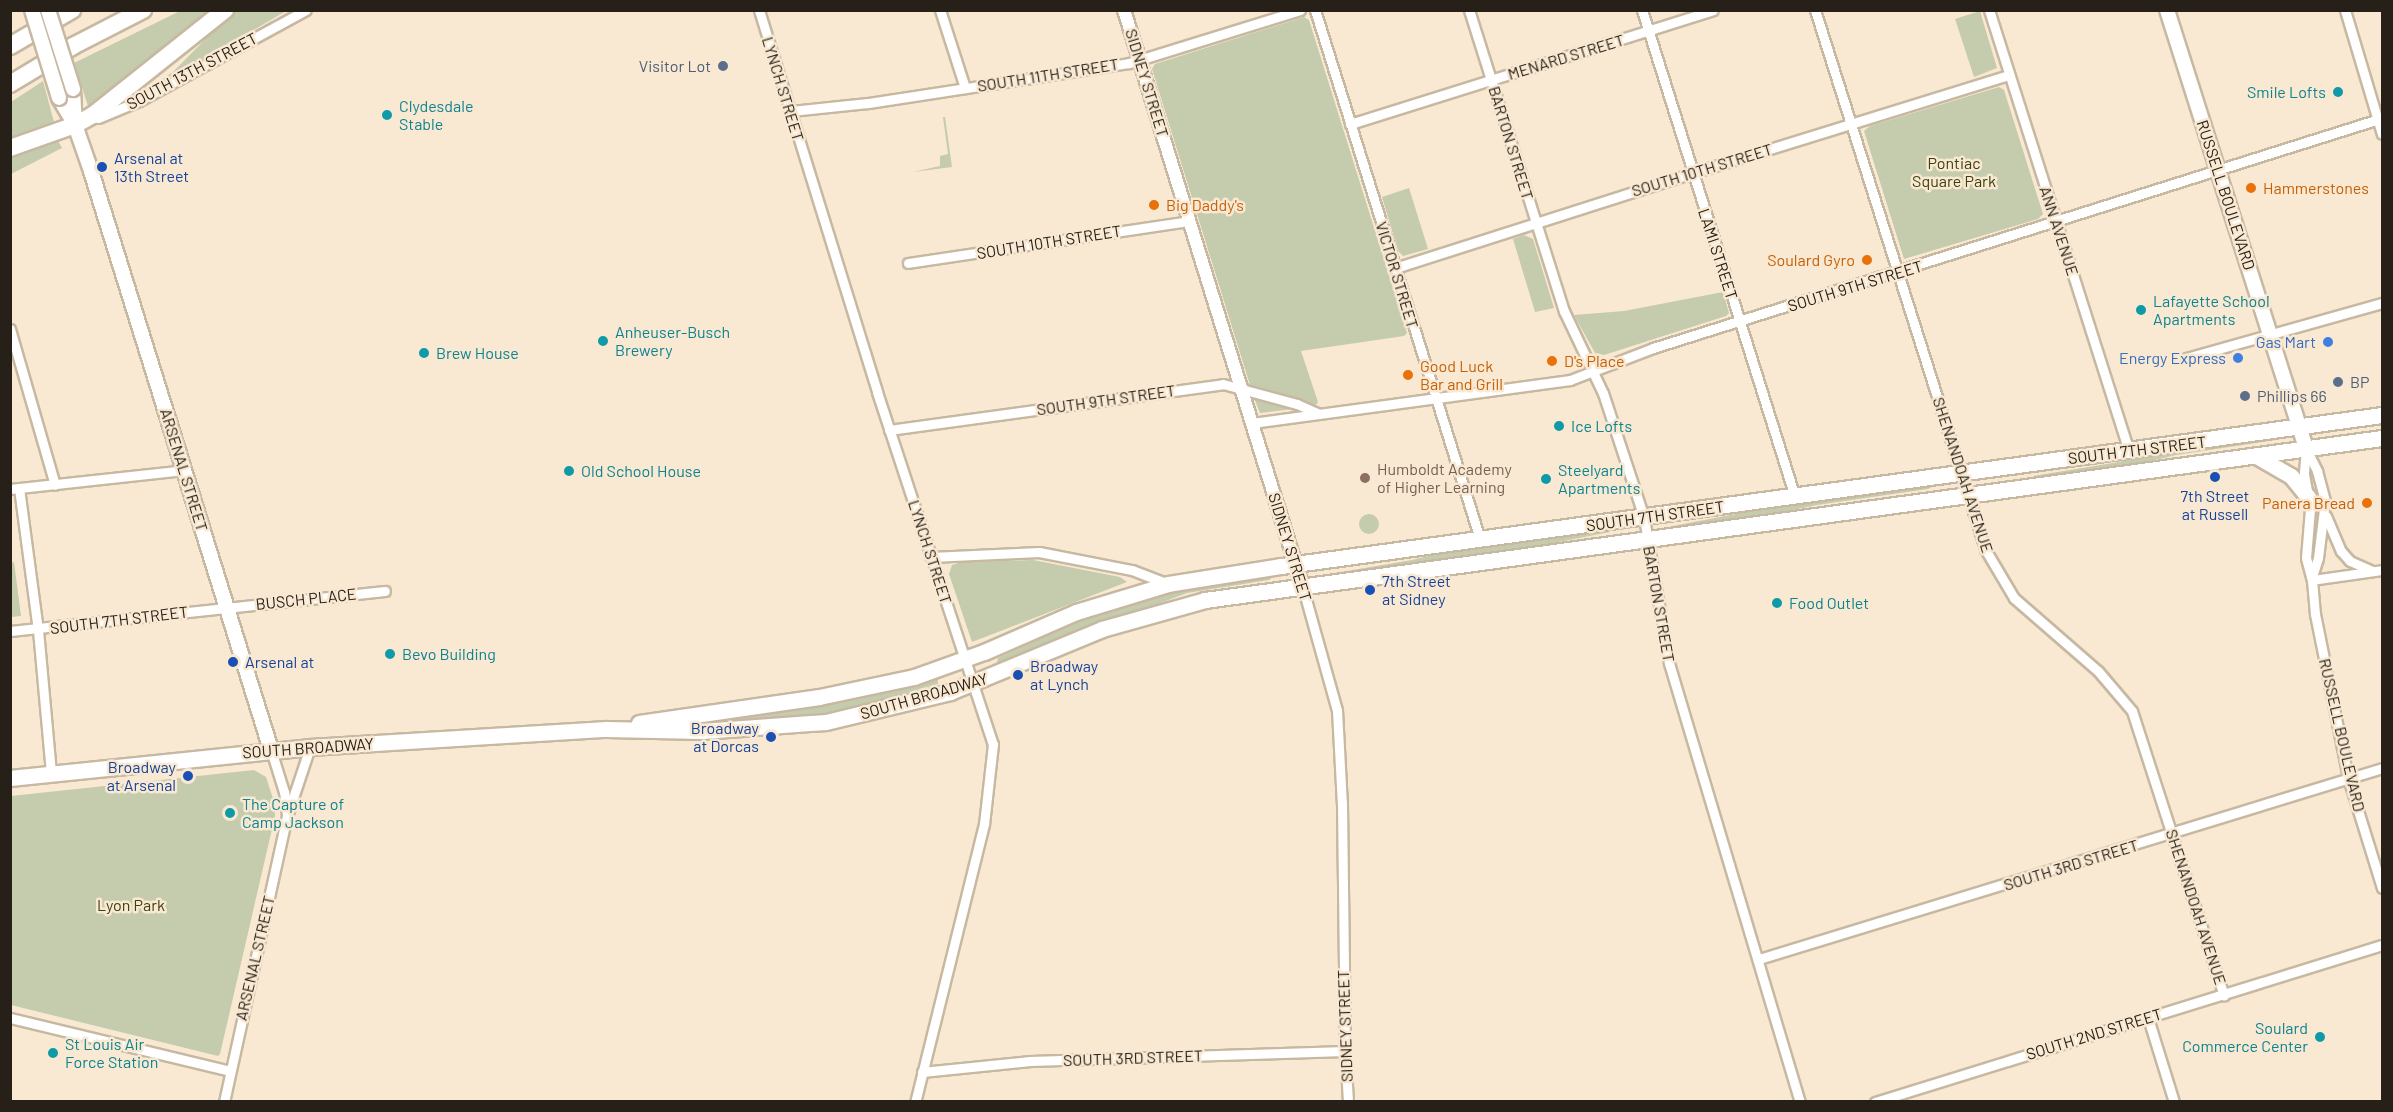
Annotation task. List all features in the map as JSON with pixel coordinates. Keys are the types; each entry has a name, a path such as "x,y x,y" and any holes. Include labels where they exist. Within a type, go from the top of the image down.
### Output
{"highway":[{"path":"10,46 72,10"},
{"path":"10,84 73,46 143,10"},
{"path":"10,148 75,125 121,94 225,10"}],"main road":[{"name":"ARSENAL STREET","path":"32,10 59,98 75,125 271,750"},
{"name":"ARSENAL STREET","path":"48,10 73,89 75,125"},
{"name":"RUSSELL BOULEVARD","path":"2167,10 2306,449"},
{"name":"SOUTH 7TH STREET","path":"1168,584 2382,415"},
{"name":"SOUTH 7TH STREET","path":"1228,596 2382,438"},
{"path":"2255,456 2291,476 2309,498"},
{"name":"SOUTH BROADWAY","path":"606,729 858,691 914,677 965,660 1076,612 1168,584"},
{"name":"SOUTH BROADWAY","path":"10,778 310,747 606,729 702,731 826,722 890,709 972,684 1102,629 1184,604 1228,596"}],"street":[{"name":"SOUTH 13TH STREET","path":"75,125 139,101 306,10"},
{"name":"LYNCH STREET","path":"759,10 890,430 993,744 984,824 915,1101"},
{"path":"940,10 964,88"},
{"name":"SIDNEY STREET","path":"1124,10 1296,565 1337,710 1342,804 1345,1051 1348,1101"},
{"name":"SOUTH 11TH STREET","path":"790,111 868,103 1140,60 1300,10"},
{"name":"VICTOR STREET","path":"1315,10 1480,539"},
{"name":"BARTON STREET","path":"1469,10 1564,311 1604,393 1644,518 1669,663 1724,855 1759,959 1800,1101"},
{"name":"LAMI STREET","path":"1642,10 1796,497"},
{"name":"MENARD STREET","path":"1350,124 1713,10"},
{"name":"SHENANDOAH AVENUE","path":"1815,10 1984,549 2014,598 2098,671 2132,711 2224,995"},
{"name":"ANN AVENUE","path":"1989,10 2129,451"},
{"path":"2345,10 2380,119 2382,134"},
{"name":"SOUTH 10TH STREET","path":"1395,268 1692,172 2009,75"},
{"name":"SOUTH 9TH STREET","path":"1252,423 1570,380 1653,348 2380,119"},
{"name":"SOUTH 10TH STREET","path":"908,264 1189,221"},
{"path":"2186,358 2382,303"},
{"path":"10,328 55,485"},
{"name":"SOUTH 9TH STREET","path":"890,430 1229,384 1319,414"},
{"name":"RUSSELL BOULEVARD","path":"2306,449 2304,474 2310,518 2306,558 2312,580 2315,614 2349,778 2382,888"},
{"name":"RUSSELL BOULEVARD","path":"2306,449 2322,484 2325,510 2312,580"},
{"path":"51,774 38,630 15,488 184,470"},
{"path":"2325,510 2328,525 2341,552 2350,561 2372,571"},
{"name":"SOUTH 7TH STREET","path":"931,557 1039,552 1121,567 1168,584"},
{"path":"2312,580 2382,570"},
{"name":"BUSCH PLACE","path":"227,607 385,591"},
{"name":"SOUTH 7TH STREET","path":"10,631 38,630 227,607"},
{"name":"ARSENAL STREET","path":"224,1101 287,815 310,747"},
{"name":"ARSENAL STREET","path":"271,750 284,792 287,815"},
{"name":"SOUTH 3RD STREET","path":"1759,959 2173,834 2382,768"},
{"name":"SOUTH 2ND STREET","path":"1875,1101 2382,945"},
{"path":"10,1018 230,1071"},
{"path":"2148,1018 2174,1101"},
{"name":"SOUTH 3RD STREET","path":"922,1072 1030,1061 1345,1051"}],"green space":[{"path":"180,11 218,11 89,109 74,63"},
{"path":"233,11 286,11 158,86 127,101 173,72"},
{"path":"1980,11 1997,68 1974,77 1955,19"},
{"path":"1304,17 1309,20 1407,333 1404,336 1301,351 1318,402 1316,405 1250,385 1152,69 1155,64"},
{"path":"43,81 55,126 11,143 11,102"},
{"name":"Pontiac Square Park","path":"1999,87 2004,90 2043,214 2038,219 1904,259 1864,131 1870,126"},
{"path":"943,117 945,117 952,167 913,172 940,166 940,156 948,154"},
{"path":"57,139 62,148 11,174 11,154"},
{"path":"1409,188 1428,249 1403,256 1398,251 1382,197"},
{"path":"1524,235 1533,239 1554,308 1535,312 1513,239"},
{"path":"1723,292 1729,313 1726,316 1604,355 1595,353 1574,315 1624,311"},
{"path":"1254,398 1258,398 1293,409 1260,413"},
{"path":"2272,438 2276,440 2176,455 2133,465 2036,478 2033,476 2119,462 2145,455"},
{"path":"1930,484 1932,487 1928,489 1817,505 1759,517 1676,528 1673,526 1793,503"},
{"path":"1369,514 1376,517 1379,524 1376,531 1369,534 1362,531 1359,524 1362,517"},
{"path":"1609,529 1610,532 1523,549 1329,574 1412,560 1457,549"},
{"path":"1033,560 1120,577 1127,582 972,642 949,574 952,565 961,562"},
{"path":"14,562 21,616 11,617 11,563"},
{"path":"1270,575 1273,577 1269,580 1187,593 998,664 997,662 998,658 1104,609 1165,592"},
{"path":"931,678 938,679 938,684 827,715 735,723 734,714 823,705"},
{"name":"Lyon Park","path":"254,770 266,777 275,805 275,816 218,1056 11,1005 11,796"}],"place":[{"name":"Visitor Lot","path":"723,66"},
{"name":"Smile Lofts","path":"2338,92"},
{"name":"Clydesdale Stable","path":"387,115"},
{"name":"Arsenal at 13th Street","path":"102,167"},
{"name":"Hammerstones","path":"2251,188"},
{"name":"Big Daddy's","path":"1154,205"},
{"name":"Soulard Gyro","path":"1867,260"},
{"name":"Lafayette School Apartments","path":"2141,310"},
{"name":"Anheuser-Busch Brewery","path":"603,341"},
{"name":"Gas Mart","path":"2328,342"},
{"name":"Brew House","path":"424,353"},
{"name":"Energy Express","path":"2238,358"},
{"name":"D's Place","path":"1552,361"},
{"name":"Good Luck Bar and Grill","path":"1408,375"},
{"name":"BP","path":"2338,382"},
{"name":"Phillips 66","path":"2245,396"},
{"name":"Ice Lofts","path":"1559,426"},
{"name":"Old School House","path":"569,471"},
{"name":"7th Street at Russell","path":"2215,477"},
{"name":"Humboldt Academy of Higher Learning","path":"1365,478"},
{"name":"Steelyard Apartments","path":"1546,479"},
{"name":"Panera Bread","path":"2367,503"},
{"name":"7th Street at Sidney","path":"1370,590"},
{"name":"Food Outlet","path":"1777,603"},
{"name":"Bevo Building","path":"390,654"},
{"name":"Arsenal at","path":"233,662"},
{"name":"Broadway at Lynch","path":"1018,675"},
{"name":"Broadway at Dorcas","path":"771,737"},
{"name":"Broadway at Arsenal","path":"188,776"},
{"name":"The Capture of Camp Jackson","path":"230,813"},
{"name":"Soulard Commerce Center","path":"2320,1037"},
{"name":"St Louis Air Force Station","path":"53,1053"}]}
